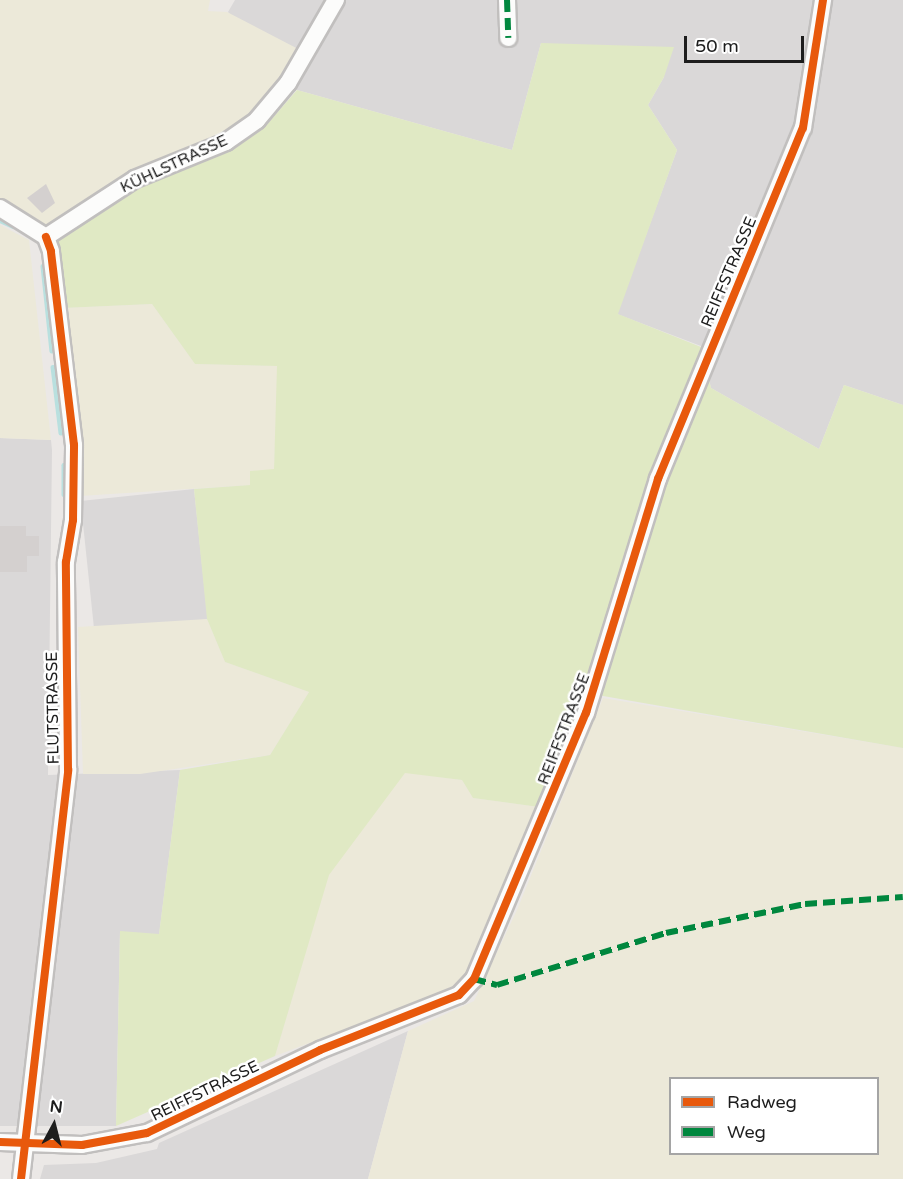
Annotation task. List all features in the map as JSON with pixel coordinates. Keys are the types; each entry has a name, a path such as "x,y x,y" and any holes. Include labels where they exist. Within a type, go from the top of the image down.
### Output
{"street":[{"name":"KÜHLSTRASSE","path":"46,237 135,179 197,157 257,120 288,83 336,0"},
{"path":"507,0 508,38"},
{"name":"REIFFSTRASSE","path":"0,1142 118,1142 168,1126 330,1046 459,995 474,979 586,713 658,479 803,128 823,0"},
{"path":"0,208 46,237"},
{"name":"FLUTSTRASSE","path":"21,1179 68,770 66,562 74,520 74,452 51,251 46,237"}],"shaded area":[{"path":"0,0 210,0 208,11 227,12 302,51 257,116 46,232 0,203"},
{"path":"235,0 903,0 903,405 844,385 819,449 711,388 701,346 617,314 677,150 648,105 664,77 541,43 512,150 297,90 228,12"},
{"path":"0,225 29,240 51,440 0,438"},
{"path":"152,304 195,364 278,366 274,469 250,485 80,496 63,308"},
{"path":"0,438 51,440 48,775 180,770 159,935 120,932 116,1126 0,1126"},
{"path":"194,489 208,619 94,631 81,501"},
{"path":"207,619 225,662 309,692 270,755 140,774 83,774 78,627"},
{"path":"603,698 903,748 903,1179 368,1179 408,1031 474,1001 517,910"},
{"path":"405,772 462,780 473,798 539,807 468,974 457,987 275,1056 330,868"},
{"path":"408,1031 368,1179 40,1179 44,1165 96,1163 157,1149 159,1143"}],"green space":[{"path":"541,43 674,47 664,77 648,105 677,150 618,314 701,347 711,388 819,449 844,385 903,405 903,748 586,693 539,807 473,798 462,780 405,773 329,875 275,1056 116,1126 120,931 159,934 180,770 270,755 309,692 225,662 207,619 194,489 250,485 250,471 274,469 277,366 195,364 152,304 63,308 57,244 62,235 147,179 239,145 264,128 297,90 512,150"}],"building":[{"path":"46,184 55,203 42,213 27,198"},
{"path":"0,526 26,526 26,536 39,536 39,556 27,556 27,572 0,572"}],"waterway":[{"path":"0,220 13,226"},
{"path":"43,266 52,351"},
{"path":"53,367 61,433"},
{"path":"64,465 64,494"}],"marked path":[{"path":"507,0 508,38"},
{"path":"474,979 497,985 666,933 805,904 903,897"}],"cycle path":[{"path":"0,1142 82,1145 147,1133 320,1050 459,995 474,979 586,713 658,479 803,128 823,0"},
{"path":"21,1179 68,770 66,562 73,520 74,445 51,251 46,237"}]}
